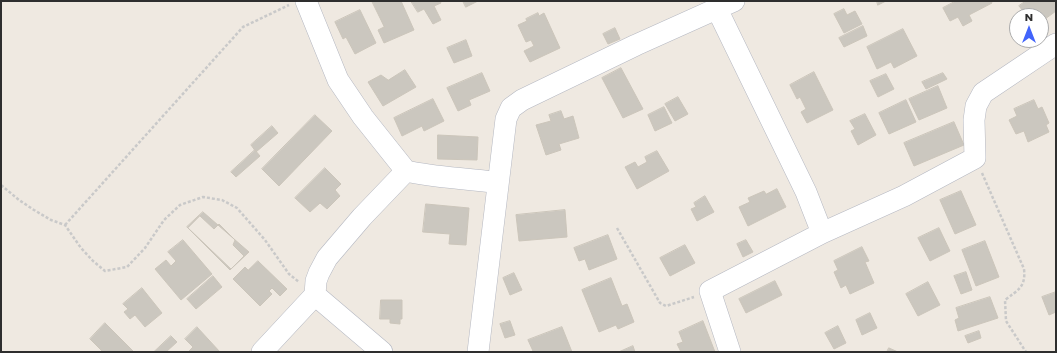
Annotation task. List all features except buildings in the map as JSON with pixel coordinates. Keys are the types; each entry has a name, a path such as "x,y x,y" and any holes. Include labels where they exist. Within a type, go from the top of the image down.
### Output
{"street":[{"path":"299,3 338,80 363,117 406,171 424,176 498,182"},
{"path":"478,352 506,119 511,108 522,100 725,5 806,192 822,233"},
{"path":"730,352 710,291 822,233 904,196 975,158 974,120 976,106 983,93 1056,44"},
{"path":"262,352 315,295 316,281 327,258 362,217 406,171"},
{"path":"315,295 382,352"}],"path":[{"path":"65,225 243,27 299,3"},
{"path":"975,158 1024,269 1025,279 1020,288 1005,300 1005,311 1006,321 1026,352"},
{"path":"1,184 19,200 34,210 51,220 65,225 81,248 105,271 127,267 145,248 164,220 180,205 203,197 222,200 237,208 265,240 289,274 315,295"},
{"path":"617,228 660,303 666,306 672,305 710,291"}]}
